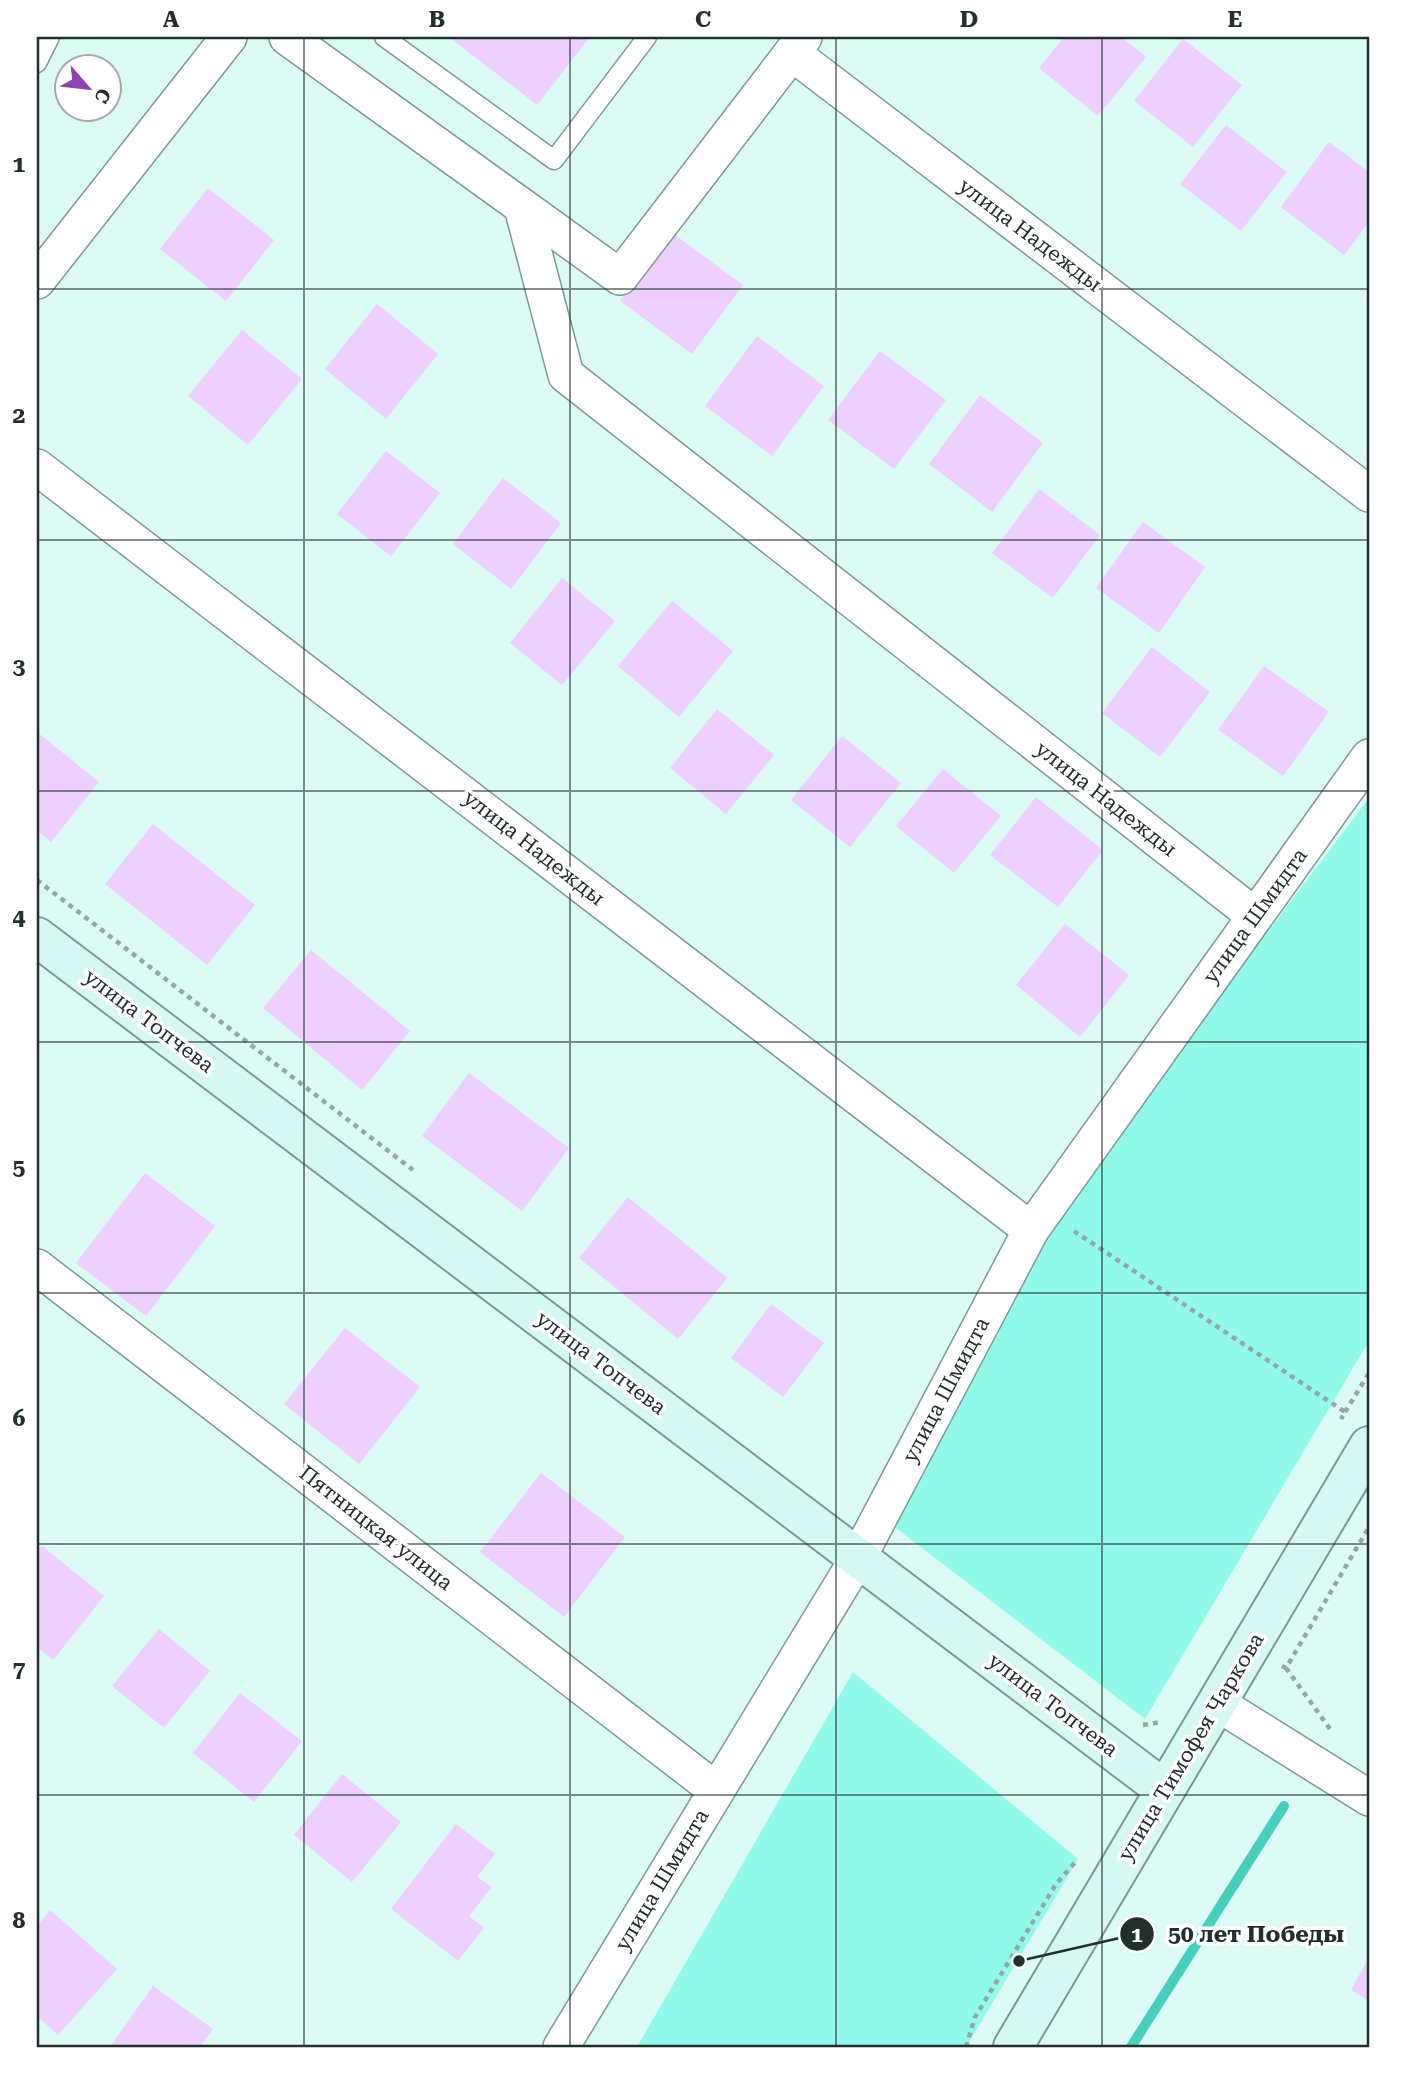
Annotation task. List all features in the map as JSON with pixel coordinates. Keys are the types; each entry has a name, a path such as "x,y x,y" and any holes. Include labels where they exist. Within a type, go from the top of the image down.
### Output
{"street":[{"path":"37,281 229,37"},
{"path":"287,37 620,277 798,45"},
{"name":"улица Надежды","path":"798,45 1369,494"},
{"name":"улица Надежды","path":"522,207 566,375 1255,916"},
{"name":"улица Надежды","path":"37,467 1037,1220"},
{"name":"улица Шмидта","path":"561,2047 858,1558 1037,1220 1369,757"},
{"name":"улица Топчева","path":"37,937 1165,1790"},
{"name":"Пятницкая улица","path":"37,1267 716,1790"},
{"name":"улица Тимофея Чаркова","path":"1013,2047 1369,1446"},
{"path":"1217,1703 1369,1798"}],"lane":[{"path":"37,63 50,37"},
{"path":"384,37 554,160 648,37"}],"path":[{"path":"37,880 423,1177"},
{"path":"1037,1220 1345,1412"},
{"path":"1338,1424 1369,1373"},
{"path":"1286,1668 1336,1738"},
{"path":"1137,1726 1160,1723 1167,1711"},
{"path":"966,2047 975,2017 1056,1884 1081,1855"}],"green space":[{"path":"1369,798 1369,1341 1145,1719 892,1525 1042,1231"},
{"path":"853,1672 1078,1859 966,2047 637,2047"}],"building":[{"path":"449,37 590,37 537,105"},
{"path":"1064,37 1121,37 1146,57 1098,116 1039,68"},
{"path":"1183,39 1242,85 1193,147 1134,101"},
{"path":"1226,125 1287,172 1241,231 1180,184"},
{"path":"1329,142 1369,172 1369,222 1344,255 1281,207"},
{"path":"208,188 274,240 226,301 160,249"},
{"path":"671,232 743,285 692,354 620,301"},
{"path":"377,304 438,354 386,419 325,369"},
{"path":"242,330 302,379 248,445 188,396"},
{"path":"757,336 824,386 772,456 705,406"},
{"path":"880,351 946,400 894,469 828,420"},
{"path":"980,395 1043,443 992,512 929,464"},
{"path":"386,451 440,493 391,556 337,514"},
{"path":"503,478 561,523 511,589 453,544"},
{"path":"1039,489 1100,535 1053,598 992,553"},
{"path":"1143,522 1205,567 1159,633 1096,588"},
{"path":"562,578 615,621 562,685 510,643"},
{"path":"672,601 733,651 679,717 618,666"},
{"path":"1152,647 1210,692 1160,757 1102,713"},
{"path":"1264,666 1329,712 1283,776 1218,730"},
{"path":"717,709 774,755 726,814 670,768"},
{"path":"37,732 99,782 51,842 37,830"},
{"path":"842,736 901,783 850,847 791,800"},
{"path":"943,769 1001,816 954,873 896,826"},
{"path":"1036,797 1103,850 1058,907 990,855"},
{"path":"153,824 255,905 207,965 105,884"},
{"path":"1065,924 1129,975 1080,1037 1016,985"},
{"path":"311,950 410,1031 362,1090 263,1008"},
{"path":"469,1073 569,1148 522,1211 422,1136"},
{"path":"145,1173 215,1226 146,1316 76,1263"},
{"path":"628,1197 727,1278 678,1339 579,1258"},
{"path":"771,1304 824,1343 783,1397 731,1358"},
{"path":"345,1328 420,1387 359,1464 284,1404"},
{"path":"541,1473 625,1537 564,1617 480,1552"},
{"path":"42,1546 104,1596 53,1660 37,1647 37,1553"},
{"path":"159,1629 210,1671 164,1728 112,1686"},
{"path":"240,1693 302,1741 254,1802 193,1753"},
{"path":"342,1774 401,1822 352,1882 294,1835"},
{"path":"456,1824 495,1854 477,1877 492,1887 469,1916 484,1928 458,1961 391,1909"},
{"path":"50,1910 117,1969 58,2035 37,2016 37,1926"},
{"path":"1369,1957 1369,2001 1351,1990"},
{"path":"153,1986 213,2029 200,2047 110,2047"}],"waterway":[{"path":"1131,2047 1284,1806"}],"place":[{"name":"50 лет Победы","path":"1019,1961"}]}
